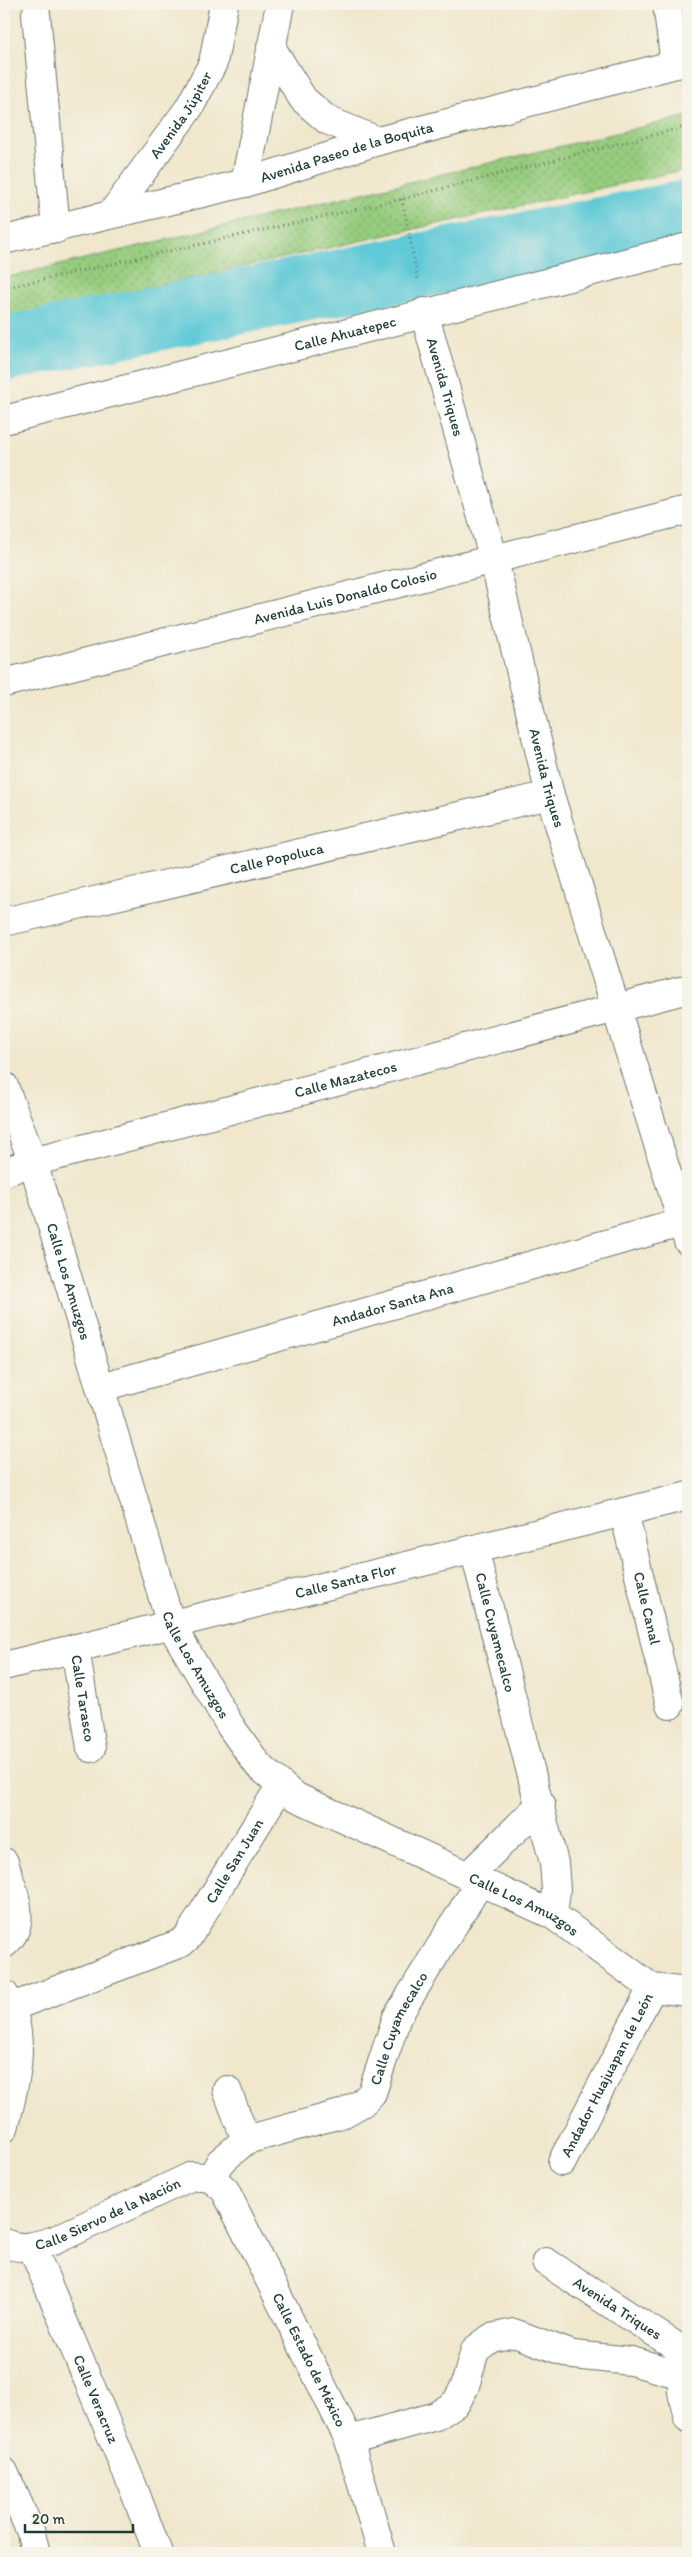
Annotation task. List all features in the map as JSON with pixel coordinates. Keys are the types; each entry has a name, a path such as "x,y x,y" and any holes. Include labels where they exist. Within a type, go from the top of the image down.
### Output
{"street":[{"name":"Avenida Júpiter","path":"112,213 157,154 193,100 212,64 224,4"},
{"path":"245,182 280,4"},
{"path":"667,4 682,62"},
{"path":"36,14 56,229"},
{"path":"271,47 303,99 327,120 378,141"},
{"name":"Avenida Paseo de la Boquita","path":"4,240 245,182 378,141 682,62"},
{"name":"Calle Ahuatepec","path":"4,420 424,312 688,247"},
{"name":"Avenida Triques","path":"424,312 494,560 550,795 686,1231"},
{"name":"Avenida Luis Donaldo Colosio","path":"4,683 688,510"},
{"name":"Calle Popoluca","path":"4,922 550,795"},
{"name":"Calle Mazatecos","path":"4,1172 33,1162 688,989"},
{"name":"Calle Los Amuzgos","path":"4,1086 33,1162 102,1387 171,1625 232,1727 258,1765 294,1796 553,1915 652,1988"},
{"name":"Andador Santa Ana","path":"102,1387 686,1231"},
{"name":"Calle Santa Flor","path":"4,1666 688,1496"},
{"name":"Calle Canal","path":"624,1512 670,1705"},
{"name":"Calle Cuyamecalco","path":"474,1549 541,1804 554,1863 556,1890 553,1915"},
{"name":"Calle Tarasco","path":"75,1648 91,1748"},
{"name":"Calle San Juan","path":"8,2001 181,1943 188,1937 281,1785"},
{"name":"Calle Cuyamecalco","path":"211,2178 220,2162 246,2140 344,2113 362,2103 372,2093 397,2017 474,1879 541,1804"},
{"path":"4,1862 17,1907 18,1927 12,1937 4,1944"},
{"path":"652,1988 688,1992"},
{"name":"Andador Huajuapan de León","path":"562,2162 652,1988"},
{"path":"4,2128 20,2049 8,2001"},
{"path":"227,2090 246,2140"},
{"name":"Calle Siervo de la Nación","path":"4,2243 12,2247 32,2247 55,2240 192,2176 211,2178"},
{"name":"Calle Estado de México","path":"211,2178 225,2190 349,2440 382,2553"},
{"name":"Calle Veracruz","path":"32,2247 133,2487 158,2553"},
{"name":"Avenida Triques","path":"546,2262 685,2372"},
{"path":"349,2440 436,2416 456,2403 465,2386 475,2350 491,2338 514,2333 573,2355 631,2361 685,2372 688,2418"},
{"path":"4,2472 30,2530 36,2553"}],"path":[{"path":"4,288 402,199 688,126"},
{"path":"402,199 424,312"}],"green space":[{"path":"688,116 688,169 4,319 4,278"}],"waterway":[{"path":"4,349 688,212"}]}
